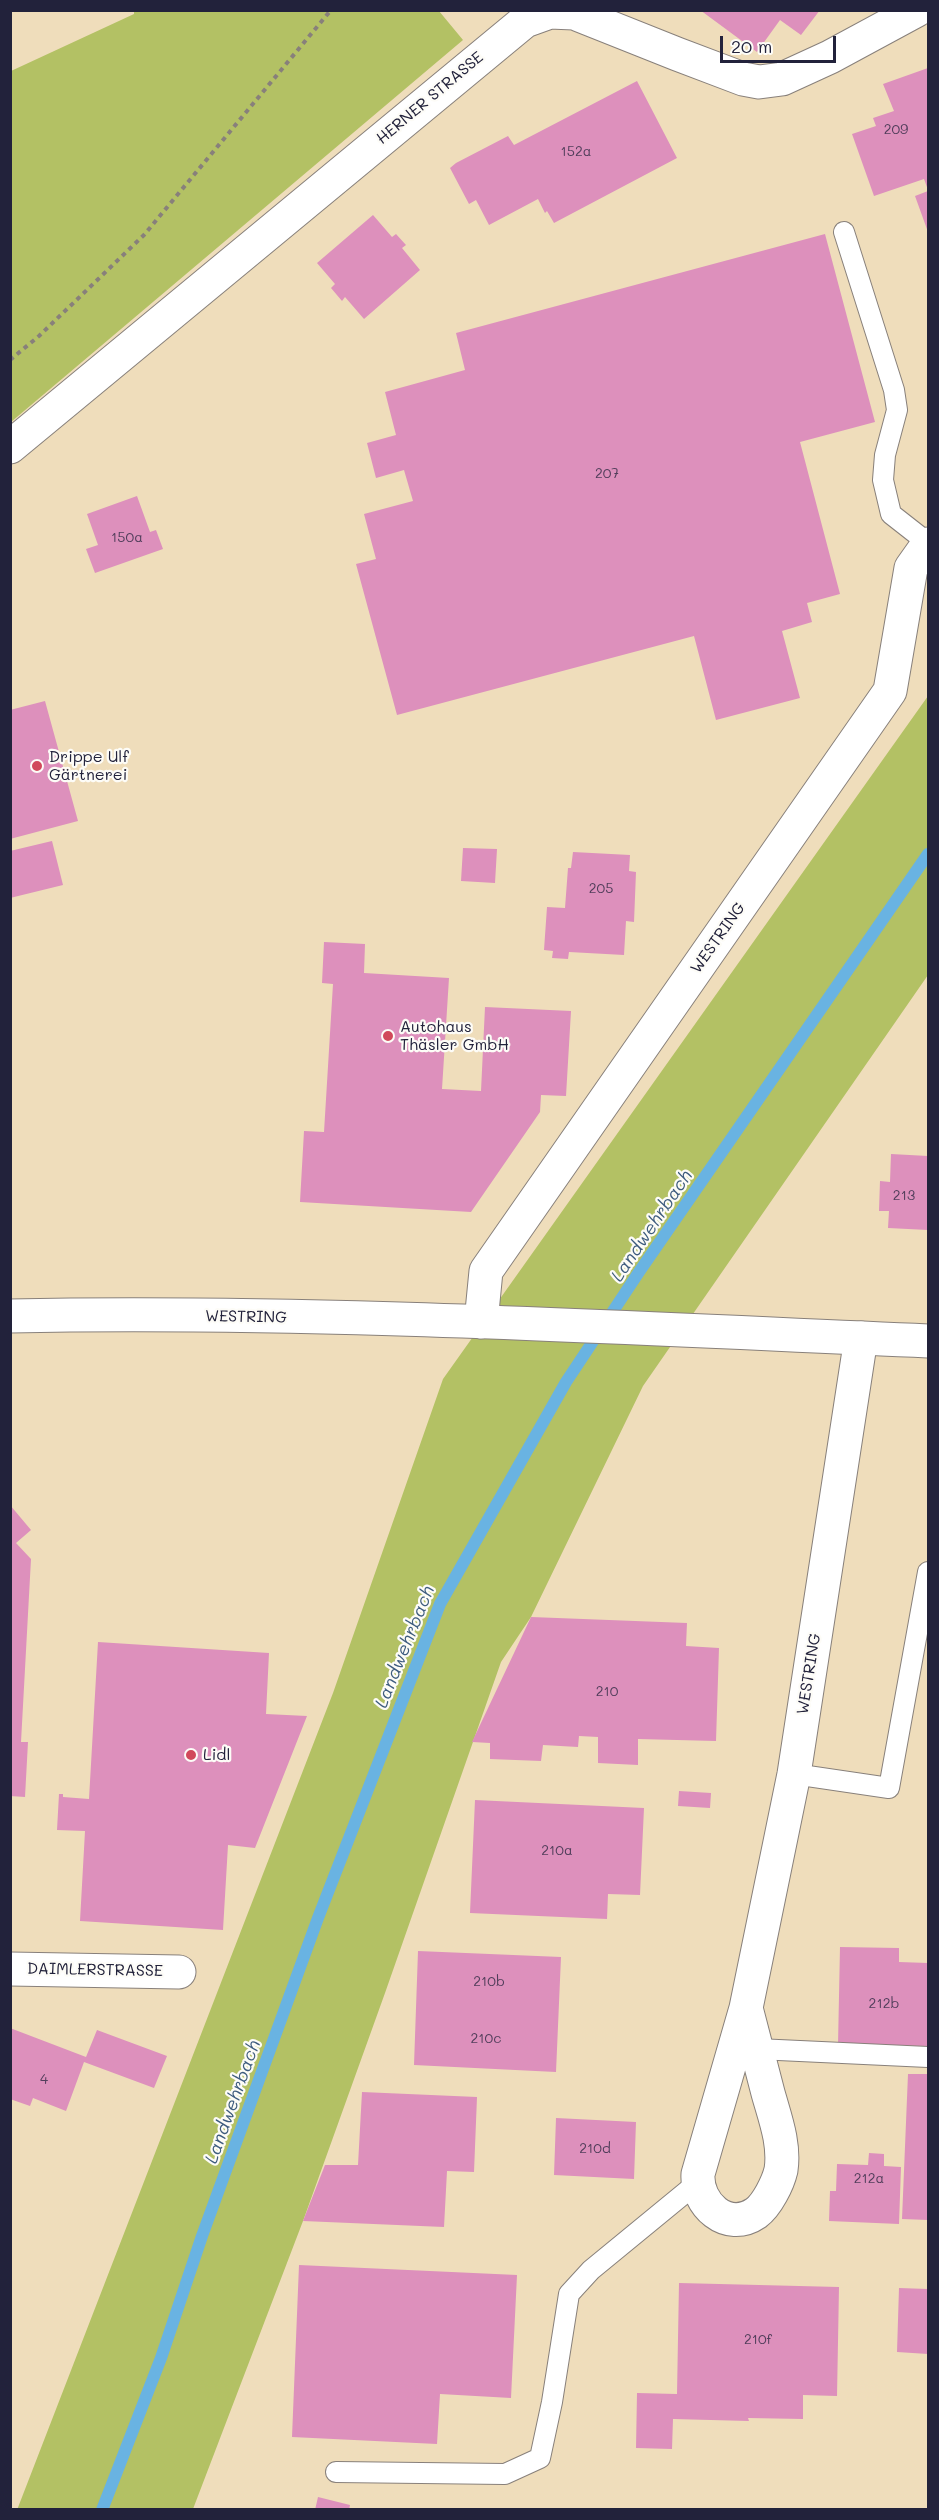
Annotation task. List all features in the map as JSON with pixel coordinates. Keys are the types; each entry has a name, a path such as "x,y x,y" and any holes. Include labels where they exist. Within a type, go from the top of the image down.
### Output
{"street":[{"name":"HERNER STRASSE","path":"10,447 268,231 525,21 550,12 574,14 743,79 759,82 782,79 830,57 917,10"},
{"name":"WESTRING","path":"481,1322 486,1271 890,691 911,568 928,544"},
{"name":"WESTRING","path":"10,1316 124,1314 481,1322 928,1341"},
{"name":"WESTRING","path":"746,2008 782,2146 780,2172 771,2195 756,2214 738,2219 719,2216 704,2203 697,2183 698,2174 746,2008 794,1774 861,1338"},
{"name":"DAIMLERSTRASSE","path":"10,1969 180,1972"}],"lane":[{"path":"844,232 894,390 897,410 885,455 883,480 891,514 928,544"},
{"path":"794,1774 889,1788 928,1572"},
{"path":"757,2049 928,2057"},
{"path":"336,2472 505,2474 540,2458 552,2402 569,2294 591,2270 697,2183"}],"path":[{"path":"10,360 39,336 144,236 331,10"}],"green space":[{"path":"134,11 439,11 463,40 11,422 11,71 134,14"},
{"path":"928,696 928,975 643,1386 531,1617 501,1662 303,2221 193,2509 17,2510 333,1693 443,1379"}],"building":[{"path":"700,10 820,10 801,35 780,20 757,52"},
{"path":"928,68 928,190 924,179 874,196 852,134 876,126 873,118 894,111 883,84"},
{"path":"637,81 677,158 554,223 547,211 545,213 538,199 489,225 476,200 469,204 450,168 456,163 508,136 514,145"},
{"path":"928,191 928,232 915,196"},
{"path":"373,215 392,237 396,234 406,245 402,248 420,270 364,319 345,297 342,301 331,288 335,284 317,263"},
{"path":"825,234 875,422 800,442 840,594 807,603 812,622 782,631 800,698 716,720 694,636 397,715 356,564 376,559 364,514 413,501 404,470 376,478 367,443 396,435 385,392 465,370 456,333"},
{"path":"137,496 150,532 156,530 163,549 95,573 86,549 98,545 87,514"},
{"name":"Drippe Ulf Gärtnerei","path":"45,701 78,821 10,839 10,710"},
{"path":"52,841 63,885 10,898 10,851"},
{"path":"463,848 497,849 495,883 461,881"},
{"path":"573,852 630,855 629,871 636,872 634,922 626,921 624,955 569,952 568,959 552,958 553,951 544,950 547,907 565,908 568,868 571,868"},
{"name":"Autohaus Thäsler GmbH","path":"324,942 365,944 364,973 449,978 442,1089 481,1091 485,1007 571,1011 566,1096 541,1095 540,1112 471,1212 300,1202 304,1131 324,1132 333,984 322,983"},
{"path":"891,1154 928,1156 928,1230 888,1228 889,1211 879,1211 880,1181 890,1182"},
{"path":"10,1505 31,1530 16,1543 31,1559 21,1742 28,1742 25,1797 10,1796"},
{"path":"531,1617 687,1623 686,1646 719,1648 716,1741 638,1739 638,1765 598,1763 598,1737 579,1736 578,1747 543,1745 541,1761 490,1759 490,1743 472,1742"},
{"name":"Lidl","path":"98,1642 269,1653 266,1714 307,1716 255,1848 228,1845 223,1930 80,1921 85,1831 57,1830 59,1794 63,1794 63,1797 89,1799"},
{"path":"679,1791 711,1793 710,1808 678,1806"},
{"path":"475,1800 644,1808 640,1895 608,1894 607,1919 470,1913"},
{"path":"840,1947 899,1948 899,1962 928,1963 928,2046 838,2045"},
{"path":"418,1951 561,1957 556,2072 414,2065"},
{"path":"10,2028 86,2057 97,2030 167,2056 154,2088 84,2062 66,2111 33,2098 30,2106 10,2099"},
{"path":"908,2074 928,2074 928,2220 902,2219"},
{"path":"362,2092 477,2097 474,2172 447,2171 444,2227 303,2221 325,2165 358,2165"},
{"path":"556,2118 636,2122 634,2179 554,2175"},
{"path":"869,2153 884,2154 884,2166 901,2167 899,2224 829,2221 830,2191 836,2191 837,2164 868,2165"},
{"path":"299,2265 517,2275 511,2398 440,2394 437,2444 292,2437"},
{"path":"679,2283 839,2287 837,2396 803,2395 803,2419 748,2418 749,2421 673,2419 672,2449 636,2448 637,2393 677,2394"},
{"path":"899,2288 928,2289 928,2354 897,2352"},
{"path":"318,2497 350,2505 349,2510 315,2510"}],"waterway":[{"name":"Landwehrbach","path":"102,2510 161,2358 202,2236 318,1918 440,1604 566,1382 639,1272 928,854"}],"place":[{"name":"Drippe Ulf Gärtnerei","path":"37,766"},
{"name":"Autohaus Thäsler GmbH","path":"388,1036"},
{"name":"Lidl","path":"191,1755"}]}
